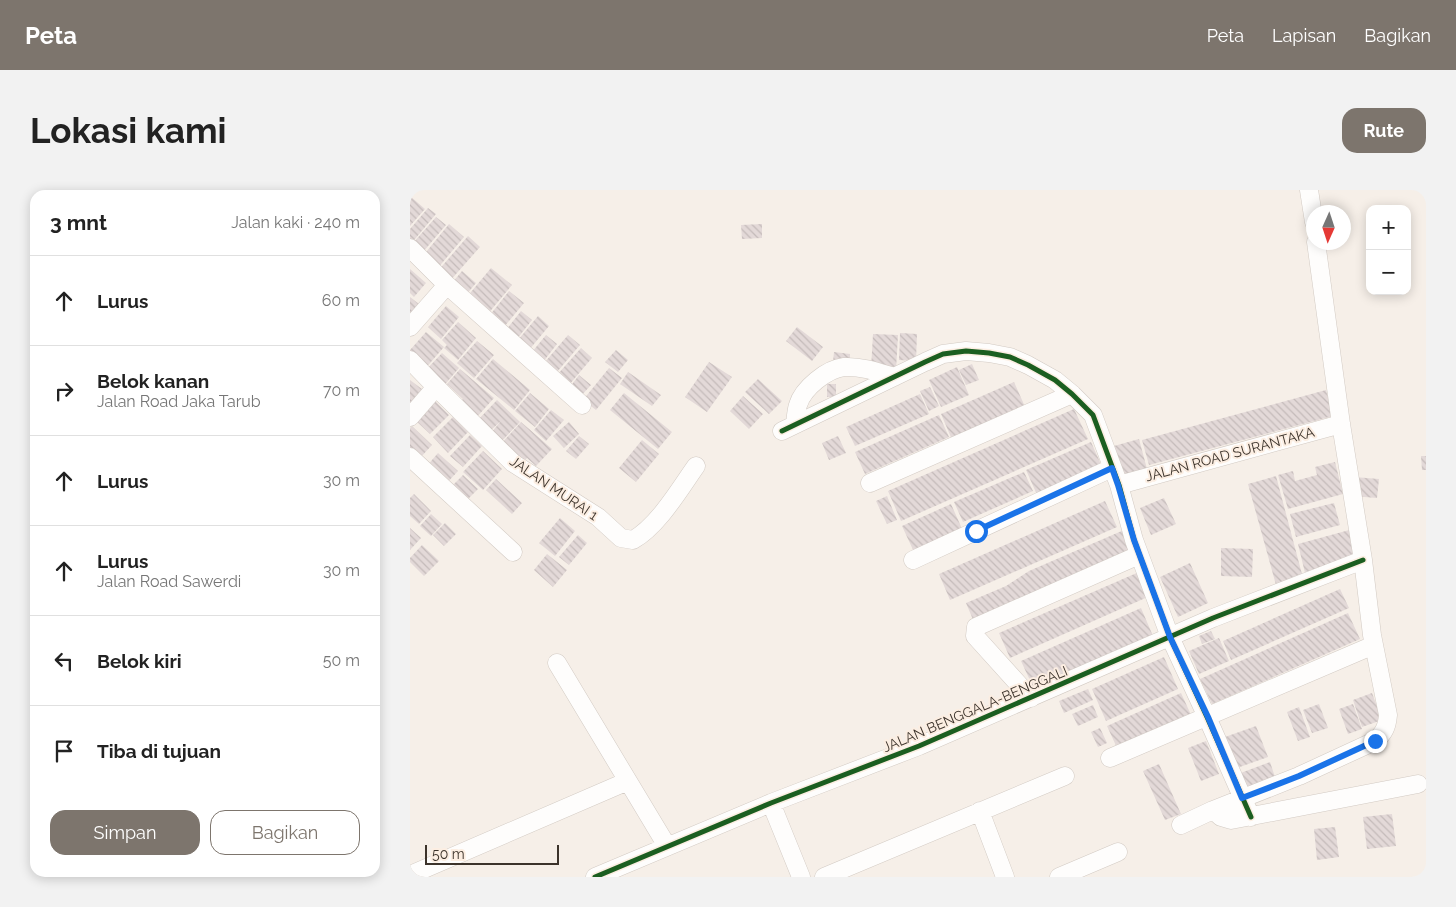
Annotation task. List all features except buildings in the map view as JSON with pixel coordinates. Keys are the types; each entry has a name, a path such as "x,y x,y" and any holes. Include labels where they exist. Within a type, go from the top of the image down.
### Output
{"street":[{"path":"1309,190 1311,205"},
{"path":"410,248 447,286 582,406"},
{"path":"1181,825 1213,810 1299,776 1375,741 1382,735 1387,724 1388,715 1374,645 1317,250"},
{"path":"410,327 447,286"},
{"path":"894,377 857,368 843,367 825,375 809,386 798,403 788,427 944,354 966,351 989,352 1028,365 1055,380 1093,415 1118,485 1139,555 1170,637 1208,717 1251,817"},
{"name":"JALAN MURAI 1","path":"410,360 513,463 598,517 614,533 627,540 633,540 639,536 666,509 696,466"},
{"path":"410,417 436,387"},
{"path":"870,483 1072,394"},
{"name":"JALAN ROAD SURANTAKA","path":"1118,485 1341,424"},
{"path":"410,457 513,552"},
{"path":"912,560 1112,468"},
{"path":"1028,699 975,636 976,627 1139,555"},
{"name":"JALAN BENGGALA-BENGGALI","path":"594,877 771,803 919,746 1213,618 1363,560"},
{"path":"1110,758 1374,645"},
{"path":"557,663 668,846"},
{"path":"824,877 1065,776"},
{"path":"410,875 628,781"},
{"path":"1213,810 1221,817 1231,820 1418,784"},
{"path":"771,803 801,877"},
{"path":"980,811 1005,877"},
{"path":"1059,877 1118,852"}],"cycle path":[{"path":"782,431 943,354 966,351 1010,357 1055,380 1093,415 1119,485 1134,540 1170,637 1251,817"},
{"path":"595,877 771,803 919,746 1213,618 1363,560"}],"route":[{"path":"976,531 1112,468 1134,540 1170,637 1208,717 1242,798 1299,776 1375,741"}]}
